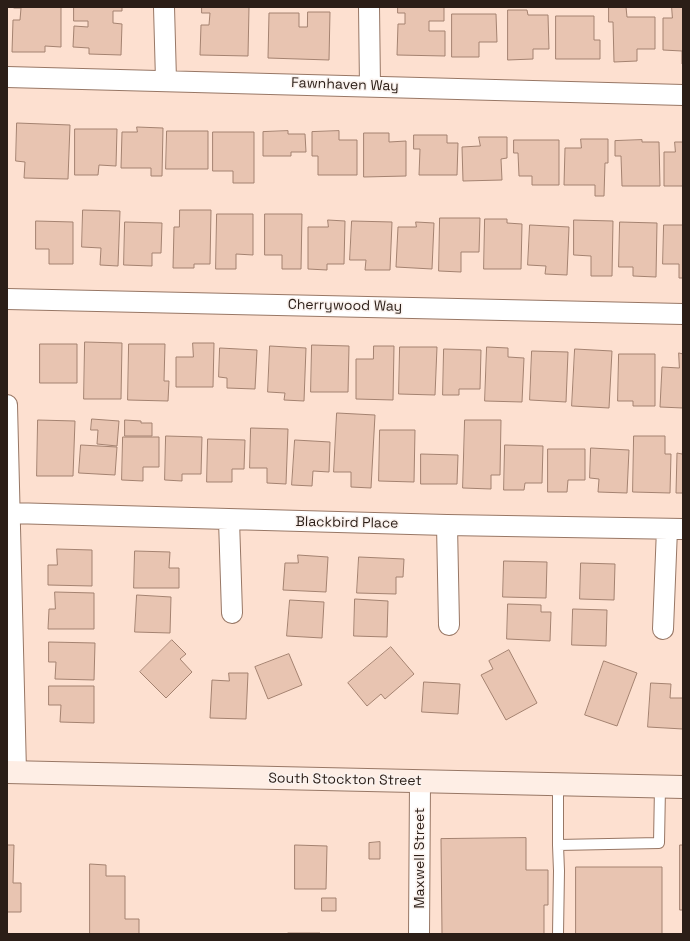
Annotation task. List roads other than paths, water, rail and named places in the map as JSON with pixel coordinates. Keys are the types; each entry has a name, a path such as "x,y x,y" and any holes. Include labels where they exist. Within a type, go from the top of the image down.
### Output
{"street":[{"path":"164,7 166,80"},
{"path":"369,7 370,86"},
{"name":"Fawnhaven Way","path":"7,77 683,94"},
{"name":"Cherrywood Way","path":"7,299 683,314"},
{"path":"7,405 10,513 11,772"},
{"name":"Blackbird Place","path":"10,513 229,520 675,529"},
{"path":"229,520 232,613"},
{"path":"447,525 449,625"},
{"path":"663,629 675,529"},
{"name":"South Stockton Street","path":"11,772 683,787"},
{"name":"Maxwell Street","path":"420,782 420,934"}],"lane":[{"path":"558,784 558,845 560,871 558,934"},
{"path":"558,845 659,843 660,787"}]}
